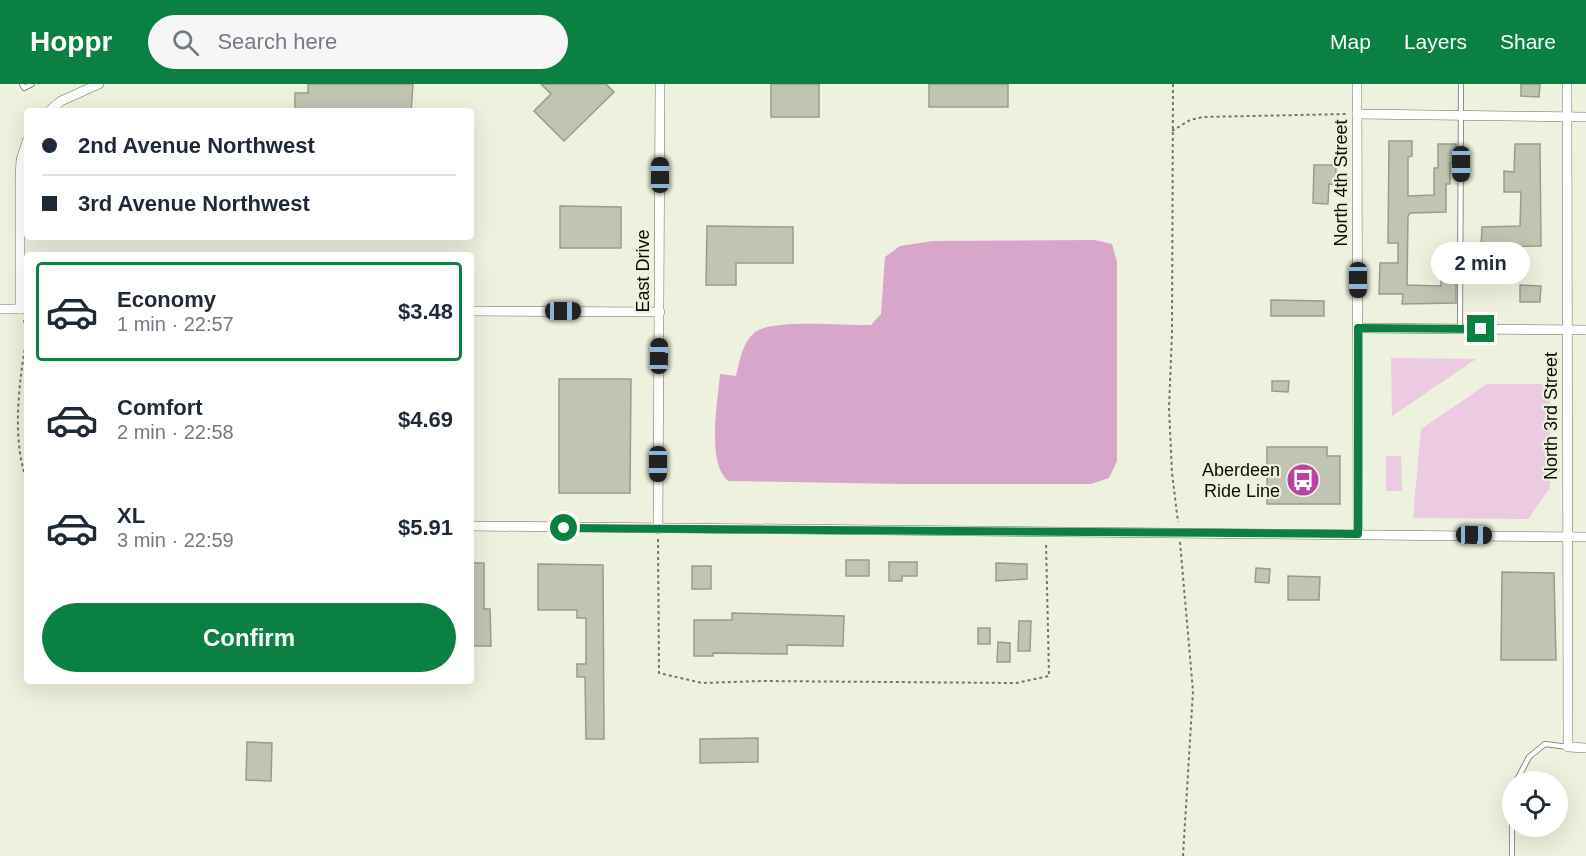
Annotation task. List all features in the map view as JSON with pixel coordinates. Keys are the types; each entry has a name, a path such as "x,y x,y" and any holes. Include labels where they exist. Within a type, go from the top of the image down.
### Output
{"street":[{"path":"53,108 99,84"},
{"name":"East Drive","path":"658,529 660,84"},
{"name":"North 4th Street","path":"1357,84 1358,534"},
{"name":"North 3rd Street","path":"1568,84 1568,747"},
{"path":"1357,114 1586,117"},
{"path":"0,309 24,309 20,179 24,150"},
{"path":"474,311 660,312"},
{"path":"1358,328 1586,330"},
{"path":"474,526 1586,537"},
{"path":"1568,747 1586,748"}],"lane":[{"path":"22,84 24,88 32,84"},
{"path":"1460,329 1461,84"},
{"path":"1522,771 1529,757 1545,744 1568,747"},
{"path":"1512,837 1512,856"}],"path":[{"path":"1173,84 1172,333 1169,408 1172,473 1180,532 1193,691 1183,856"},
{"path":"1172,131 1190,120 1203,117 1357,114"},
{"path":"24,362 18,409 24,472"},
{"path":"658,529 656,591 659,673 702,683 762,681 1016,683 1049,676 1046,530"}],"shaded area":[{"path":"1095,240 1112,244 1117,262 1117,461 1109,478 1091,484 901,484 728,481 721,472 715,446 720,374 736,376 744,347 754,333 763,328 792,324 871,325 881,314 885,257 900,246 933,241"},
{"path":"1391,358 1476,359 1392,416"},
{"path":"1487,384 1550,384 1550,488 1528,519 1413,518 1421,429"},
{"path":"1386,456 1401,456 1402,491 1386,491"}],"building":[{"path":"308,84 413,84 411,108 295,108 295,93 308,93"},
{"path":"541,84 606,84 614,92 564,141 534,111 551,94"},
{"path":"771,84 819,84 819,117 771,117"},
{"path":"929,84 1008,84 1008,107 929,107"},
{"path":"1521,84 1540,84 1539,97 1521,96"},
{"path":"1389,141 1412,141 1412,156 1408,157 1408,196 1434,195 1434,168 1438,168 1438,144 1456,144 1456,163 1450,163 1450,184 1446,184 1446,212 1410,213 1408,216 1407,285 1441,286 1441,277 1456,277 1456,303 1402,304 1403,294 1379,294 1380,263 1398,263 1398,243 1388,243"},
{"path":"1515,144 1540,144 1541,246 1481,247 1482,227 1520,226 1521,192 1504,192 1504,171 1514,172"},
{"path":"1314,165 1336,165 1336,185 1329,184 1328,204 1313,203"},
{"path":"560,206 621,207 621,248 560,248"},
{"path":"707,226 793,227 793,263 736,263 736,285 706,285"},
{"path":"1520,285 1541,286 1540,302 1520,302"},
{"path":"1271,300 1324,301 1324,316 1271,316"},
{"path":"559,379 631,379 630,493 559,493"},
{"path":"1272,381 1289,381 1288,392 1272,391"},
{"name":"Aberdeen Ride Line","path":"1267,447 1327,447 1327,456 1340,456 1340,504 1267,504"},
{"path":"846,560 869,560 869,576 846,576"},
{"path":"889,562 917,562 917,576 902,576 902,581 889,581"},
{"path":"474,563 484,563 484,609 490,609 491,646 474,646"},
{"path":"996,563 1027,564 1027,579 996,581"},
{"path":"538,564 603,565 604,739 586,739 585,677 577,677 577,664 586,664 586,618 577,618 577,610 538,610"},
{"path":"692,566 711,566 711,589 692,589"},
{"path":"1256,568 1270,569 1269,583 1255,582"},
{"path":"1502,572 1554,573 1556,660 1501,660"},
{"path":"1288,576 1320,577 1319,600 1288,600"},
{"path":"732,613 844,616 843,646 787,645 787,654 713,653 713,656 694,656 694,620 732,620"},
{"path":"1019,621 1031,621 1030,651 1018,651"},
{"path":"978,628 990,628 990,644 978,644"},
{"path":"998,642 1010,643 1010,662 997,662"},
{"path":"758,738 758,762 700,763 700,739"},
{"path":"247,742 272,743 271,781 246,780"}],"place":[{"name":"Aberdeen Ride Line","path":"1303,480"}],"route":[{"path":"564,528 1358,534 1358,328 1481,329"}]}
